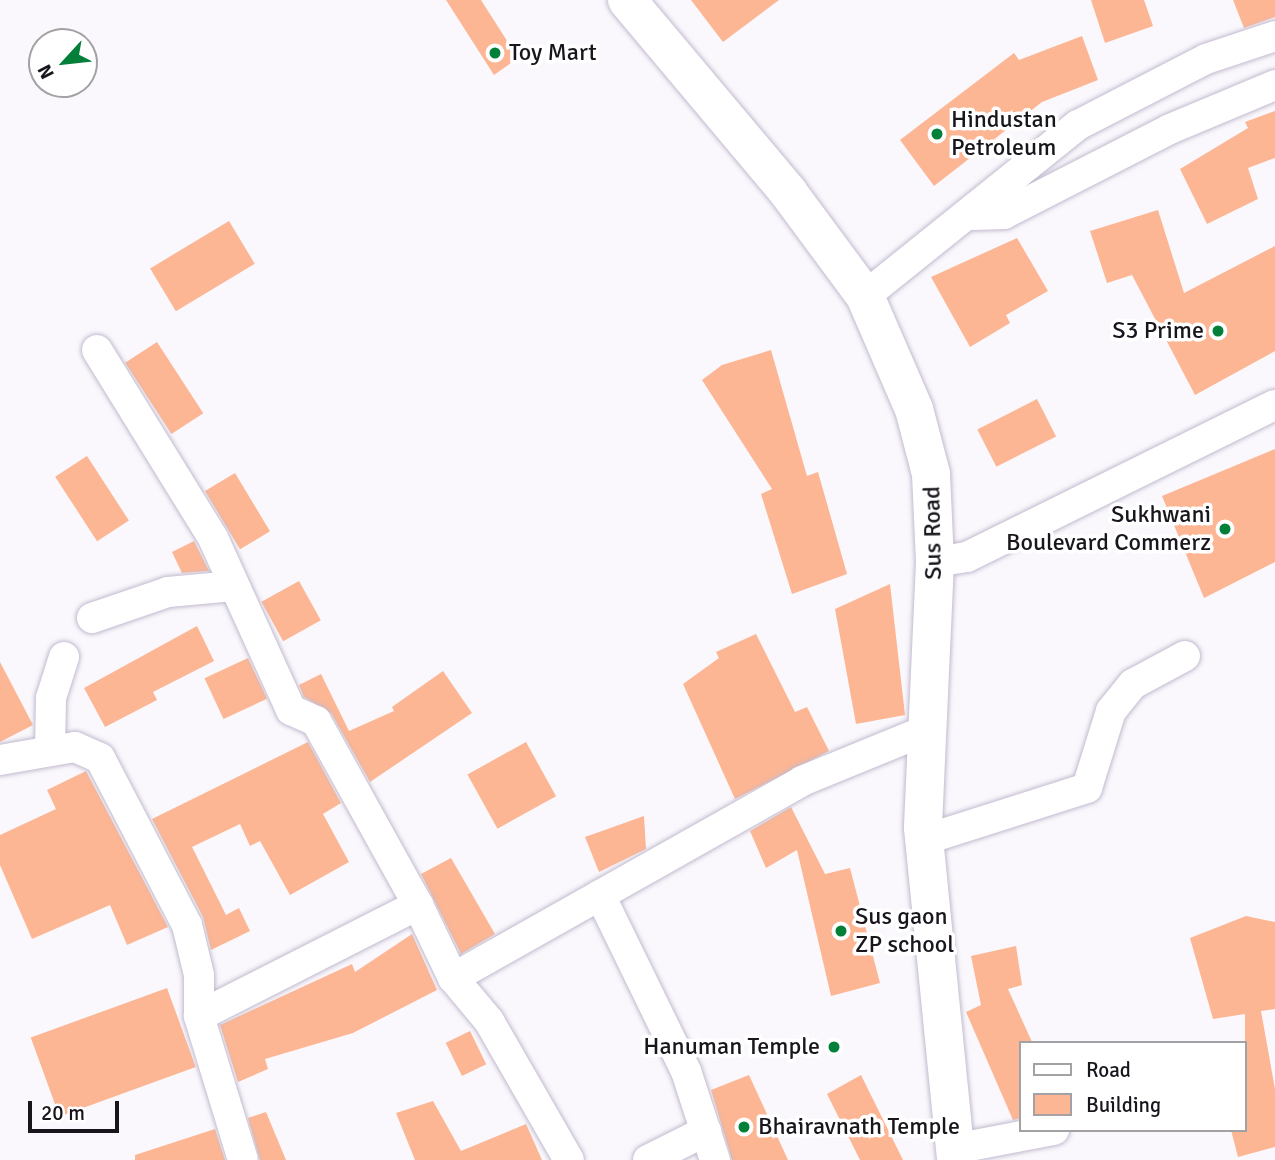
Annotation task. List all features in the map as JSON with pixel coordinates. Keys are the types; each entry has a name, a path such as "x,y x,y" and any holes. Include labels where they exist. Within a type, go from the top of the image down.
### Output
{"main road":[{"name":"Sus Road","path":"627,0 788,192 865,296 906,381 931,474 935,562 924,839 955,1154"}],"street":[{"path":"865,296 973,215 1078,125 1206,59 1275,36"},
{"path":"973,215 1004,214 1170,129 1275,85"},
{"path":"97,350 213,538 291,710 316,721 418,905 453,978 489,1021 569,1160"},
{"path":"935,562 967,557 1275,405"},
{"path":"92,618 168,592 234,586"},
{"path":"924,839 1087,788 1111,711 1133,684 1185,656"},
{"path":"50,751 51,698 64,657"},
{"path":"453,978 802,781 929,729"},
{"path":"0,760 85,748 100,758 187,925 199,975 199,1016 243,1160"},
{"path":"600,895 686,1071 715,1160"},
{"path":"199,1016 418,905"},
{"path":"648,1160 706,1131"},
{"path":"955,1154 1046,1132"}],"building":[{"path":"446,0 481,0 518,58 494,75"},
{"path":"691,0 779,0 723,42"},
{"path":"1091,0 1144,0 1153,26 1105,43"},
{"path":"1233,0 1275,0 1275,17 1244,28"},
{"path":"1082,36 1098,80 1042,102 934,186 900,140 1014,53 1019,60"},
{"path":"1275,111 1275,158 1248,168 1258,199 1207,224 1180,169 1248,128 1245,122"},
{"name":"S3 Prime","path":"1158,210 1184,293 1275,246 1275,351 1195,395 1132,275 1107,283 1090,231"},
{"path":"229,221 255,264 176,311 150,268"},
{"path":"1017,238 1048,291 1006,315 1010,323 970,347 931,277"},
{"path":"157,342 203,413 171,434 125,363"},
{"path":"771,350 807,476 818,472 847,574 792,594 761,494 772,489 702,380 722,365"},
{"path":"1037,399 1056,436 996,467 977,429"},
{"name":"Sukhwani Boulevard Commerz","path":"1275,449 1275,562 1204,598 1162,496"},
{"path":"87,456 129,521 97,541 55,477"},
{"path":"235,473 270,531 240,549 205,491"},
{"path":"194,541 209,571 182,573 172,552"},
{"path":"299,581 321,620 283,641 261,602"},
{"path":"890,584 905,715 856,724 835,609"},
{"path":"197,626 214,661 153,692 157,700 105,727 84,688"},
{"path":"756,634 795,712 807,707 829,751 735,799 683,684 719,658 716,652"},
{"path":"248,658 267,699 224,719 204,678"},
{"path":"0,662 33,725 0,742"},
{"path":"443,671 472,713 370,782 331,713 304,697 299,685 321,674 349,731 394,711 392,707"},
{"path":"308,742 341,803 323,814 349,862 290,895 260,841 250,846 240,824 192,847 226,915 239,908 250,931 211,950 203,917 152,819"},
{"path":"526,742 556,796 497,829 467,774"},
{"path":"86,771 168,927 127,945 110,905 32,939 0,865 0,835 56,809 47,790"},
{"name":"Sus gaon ZP school","path":"791,807 825,874 850,868 880,983 831,996 797,850 766,868 750,831"},
{"path":"644,816 646,849 599,872 585,837"},
{"path":"451,858 495,934 461,954 421,874"},
{"path":"1246,916 1275,922 1275,1009 1261,1011 1275,1089 1275,1147 1238,1157 1232,1132 1247,1132 1245,1014 1213,1019 1190,938"},
{"path":"412,934 437,990 353,1033 265,1059 268,1069 238,1082 220,1025 352,964 355,972"},
{"path":"1016,946 1022,985 1008,989 1032,1041 1020,1041 1020,1118 1013,1120 966,1012 981,1005 971,956"},
{"path":"167,988 196,1067 59,1117 31,1038"},
{"path":"470,1031 486,1064 462,1076 446,1043"},
{"name":"Bhairavnath Temple","path":"749,1075 788,1160 732,1160 711,1090"},
{"path":"861,1075 903,1160 860,1160 827,1094"},
{"path":"433,1101 461,1151 526,1124 542,1160 415,1160 396,1113"},
{"path":"266,1112 286,1160 260,1160 248,1118"},
{"path":"215,1129 225,1160 135,1160 135,1155"}],"place":[{"name":"Toy Mart","path":"495,53"},
{"name":"Hindustan Petroleum","path":"937,134"},
{"name":"S3 Prime","path":"1218,331"},
{"name":"Sukhwani Boulevard Commerz","path":"1225,529"},
{"name":"Sus gaon ZP school","path":"841,931"},
{"name":"Hanuman Temple","path":"834,1047"},
{"name":"Bhairavnath Temple","path":"744,1127"}]}
